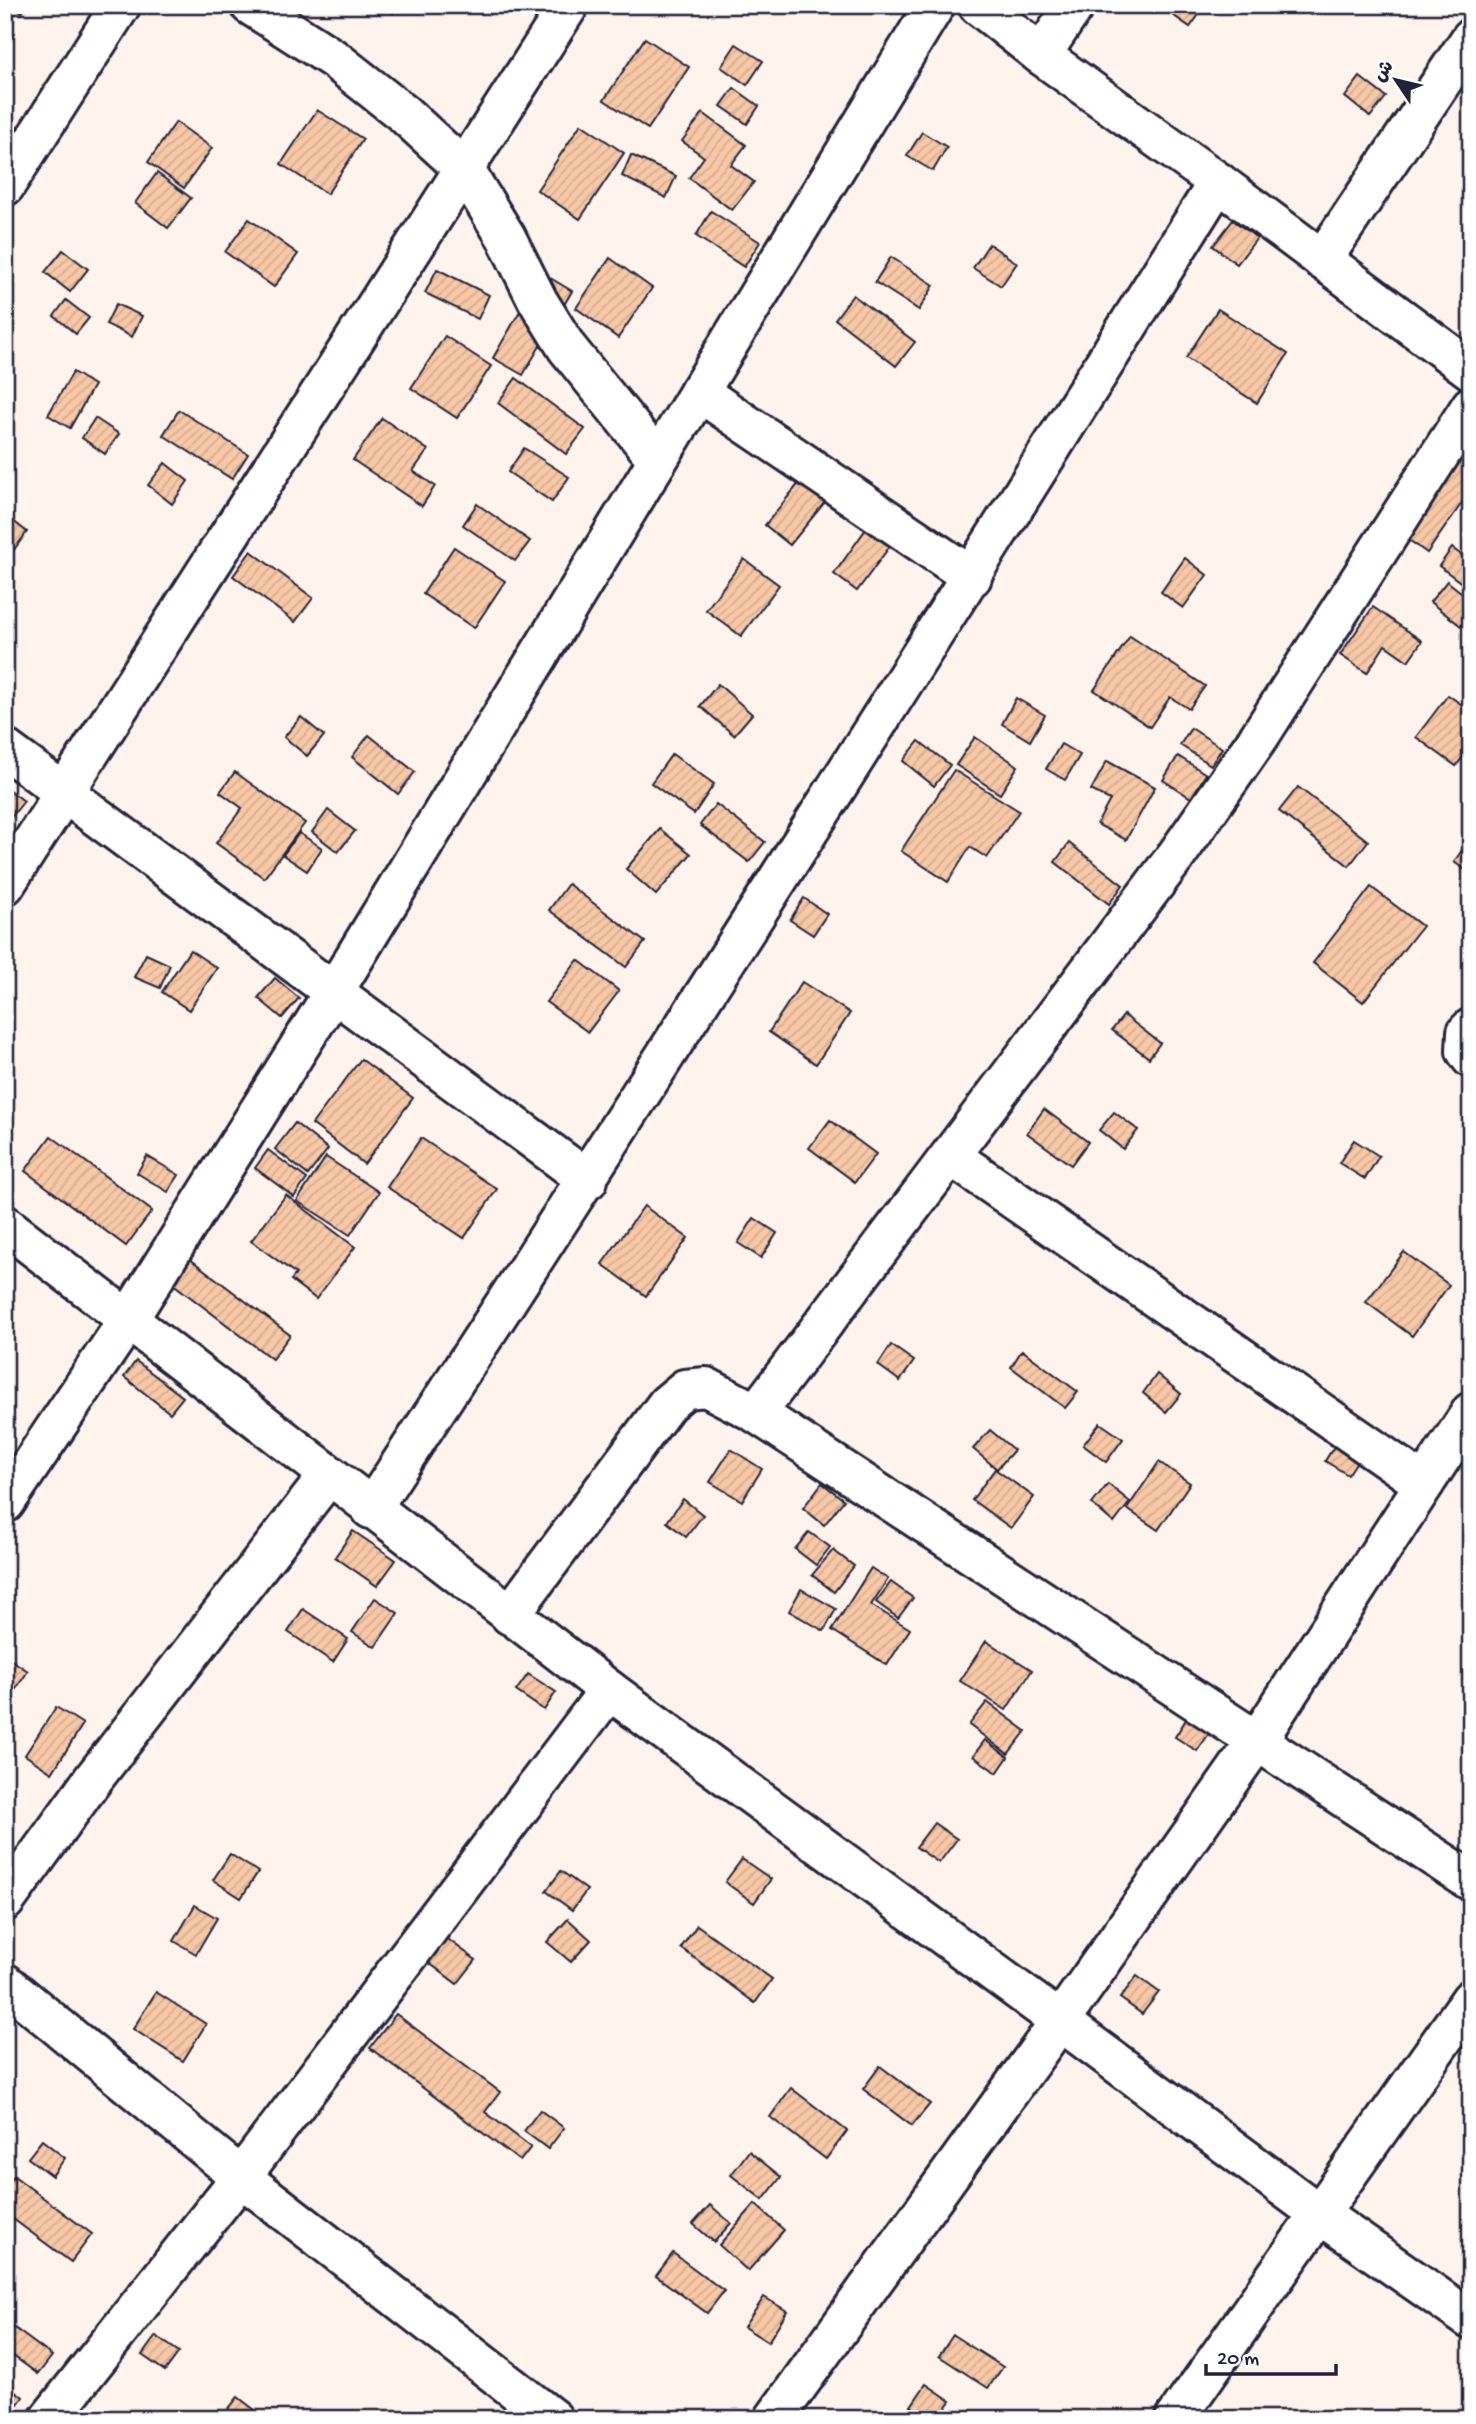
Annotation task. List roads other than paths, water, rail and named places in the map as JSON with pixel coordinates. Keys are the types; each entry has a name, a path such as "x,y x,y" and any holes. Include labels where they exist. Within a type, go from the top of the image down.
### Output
{"street":[{"path":"5,186 121,5"},
{"path":"250,5 334,59 404,114 464,169 506,237 538,301 567,348 657,459"},
{"path":"5,885 569,5"},
{"path":"5,1503 128,1320 333,993 935,5"},
{"path":"978,5 1041,55 1218,182 1471,370"},
{"path":"1041,55 1075,5"},
{"path":"1322,260 1471,38"},
{"path":"371,1509 587,1180 972,577 1218,182"},
{"path":"699,392 972,577"},
{"path":"756,1413 1176,856 1259,737 1471,406"},
{"path":"5,749 587,1180"},
{"path":"1471,1028 1467,1032 1466,1051 1471,1058"},
{"path":"951,1156 1424,1484"},
{"path":"5,1225 609,1690 1318,2213 1471,2320"},
{"path":"510,1615 667,1404 685,1389 706,1387 756,1413 1471,1881"},
{"path":"774,2419 1060,2021 1256,1741 1471,1412"},
{"path":"5,1901 94,1778 329,1475"},
{"path":"49,2419 241,2177 609,1690"},
{"path":"5,1983 241,2177 553,2419"},
{"path":"1175,2419 1471,1999"}]}
